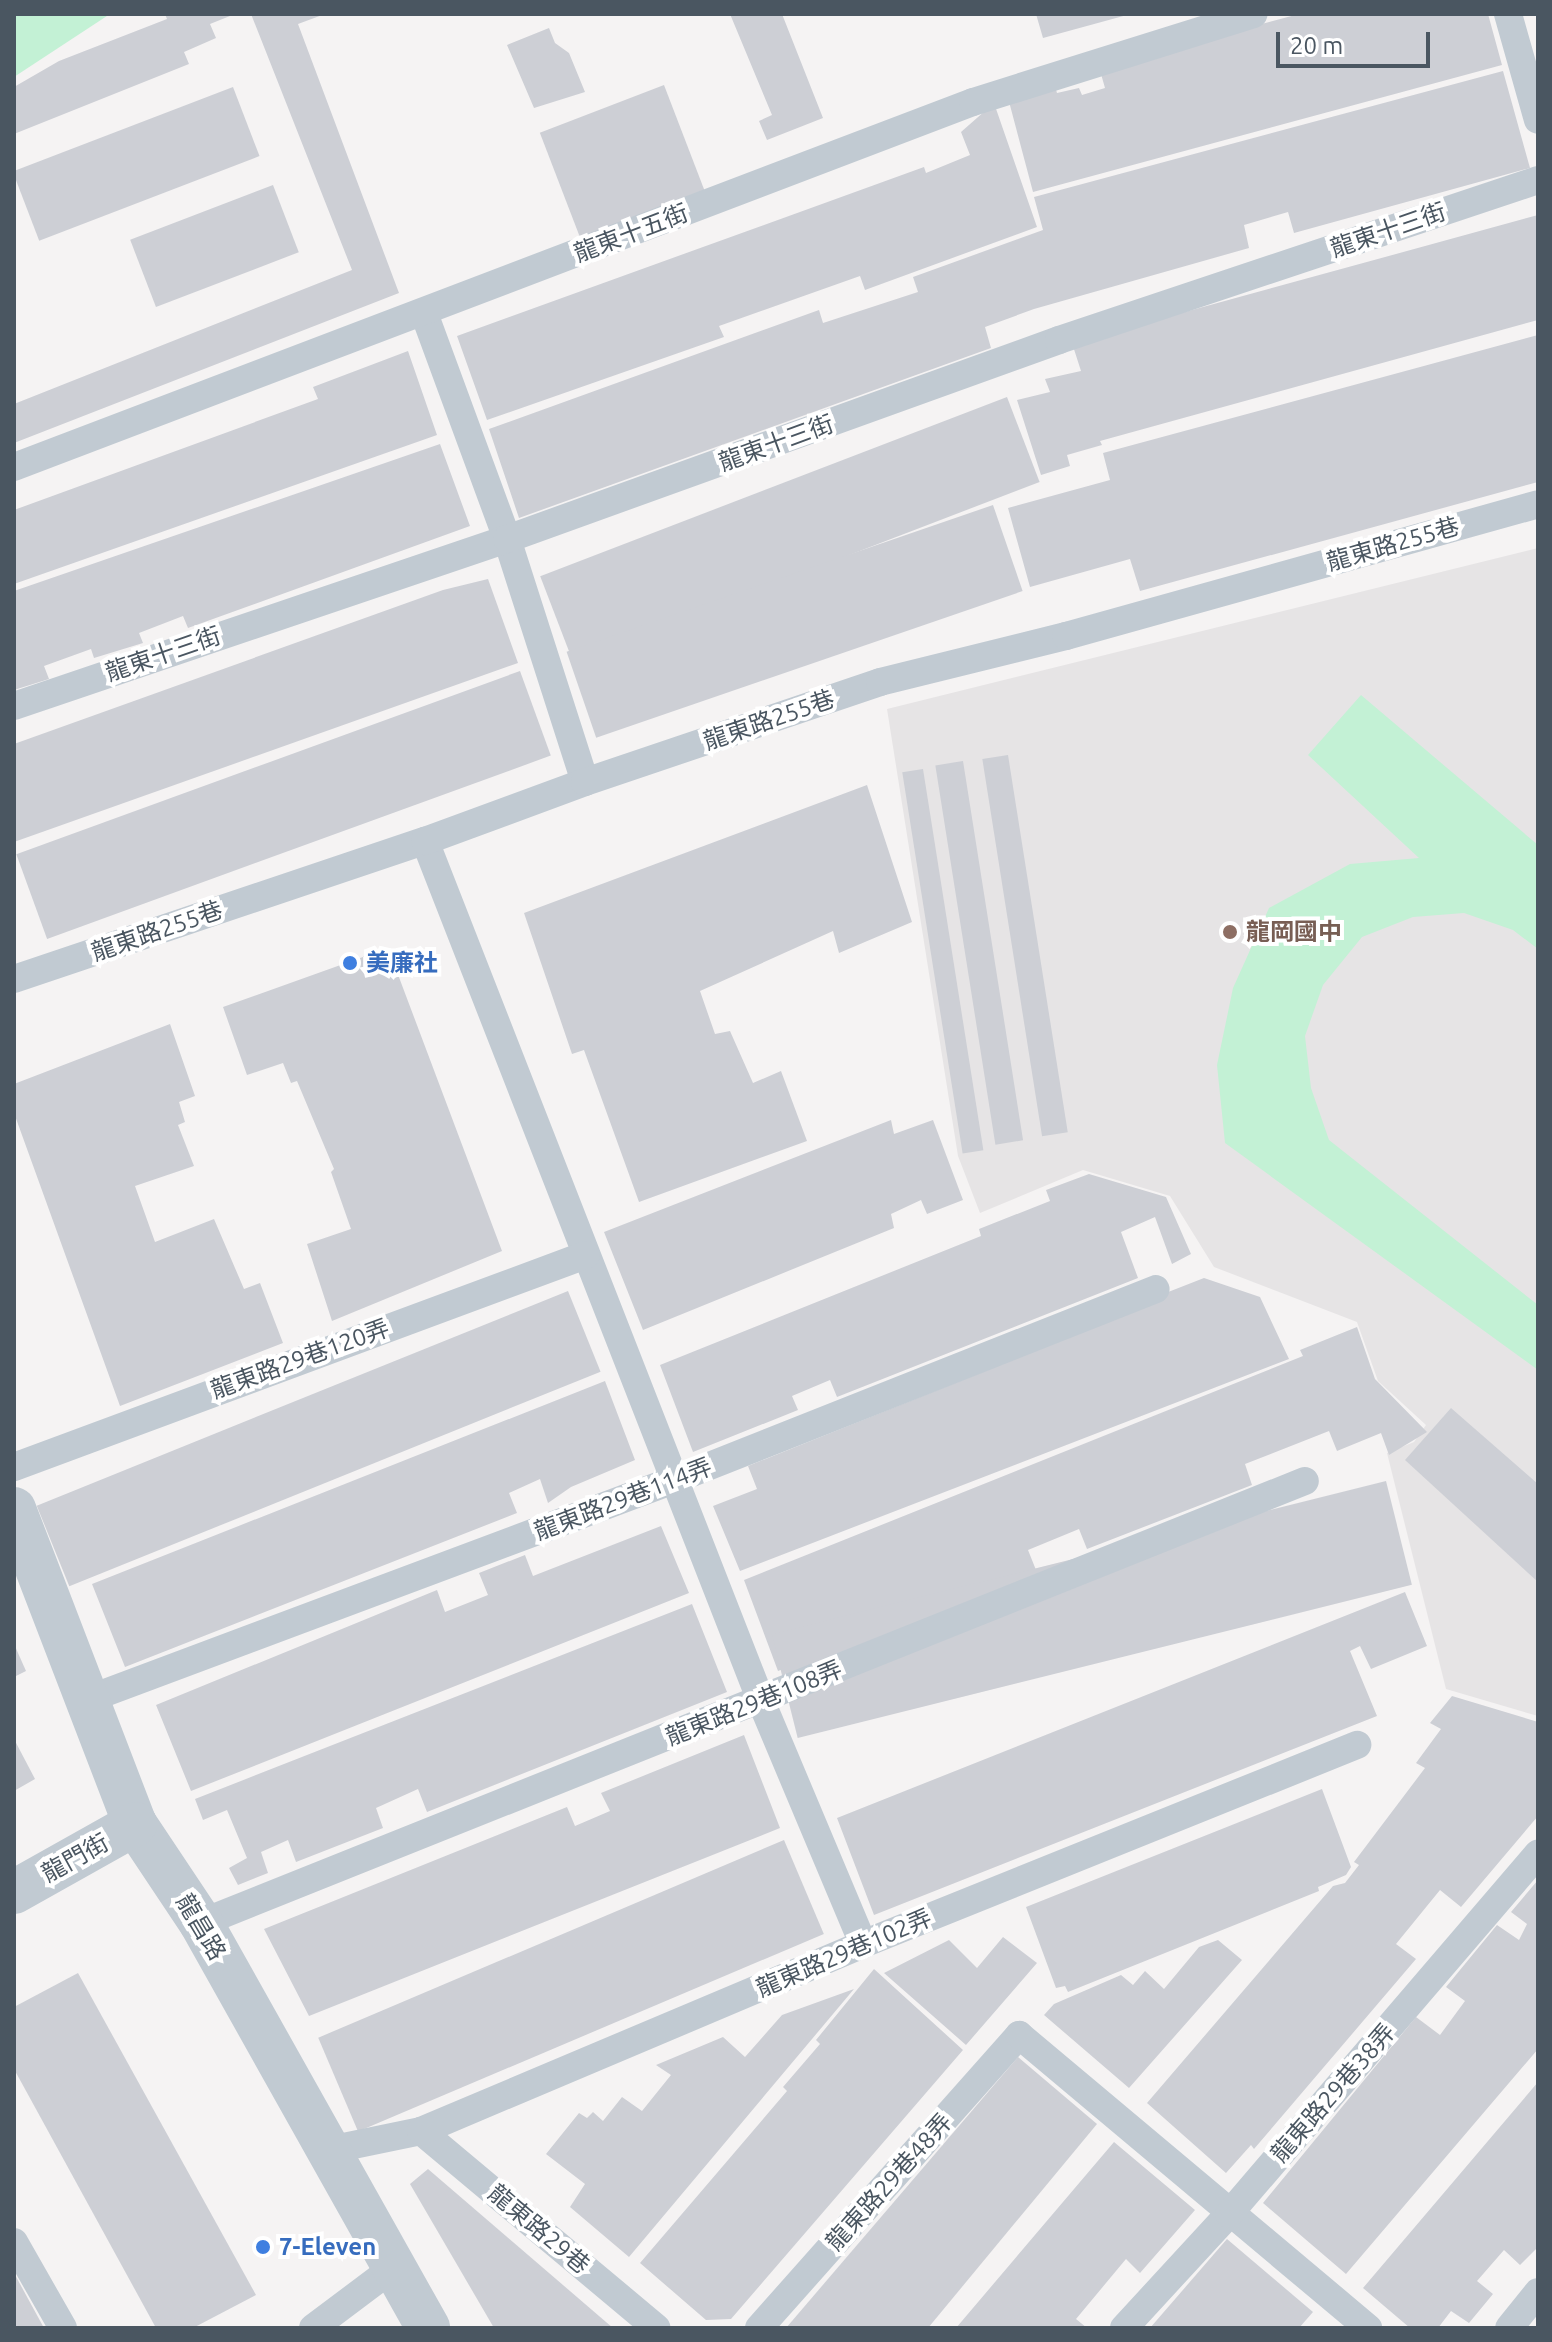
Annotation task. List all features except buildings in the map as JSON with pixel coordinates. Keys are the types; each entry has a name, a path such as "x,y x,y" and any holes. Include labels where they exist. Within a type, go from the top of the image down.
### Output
{"street":[{"name":"龍昌路","path":"14,1509 135,1824 201,1923 428,2328"},
{"name":"龍門街","path":"14,1892 135,1824"}],"lane":[{"name":"龍東十五街","path":"14,467 973,102 1253,14"},
{"path":"1508,14 1538,120"},
{"name":"龍東十三街","path":"14,706 507,539 1059,340 1538,180"},
{"path":"424,313 507,539 585,782"},
{"name":"龍東路255巷","path":"14,979 425,841 585,782 880,682 1066,636 1538,504"},
{"path":"425,841 761,1701 863,1944"},
{"name":"龍東路29巷120弄","path":"14,1467 586,1255"},
{"name":"龍東路29巷114弄","path":"86,1700 674,1480 1156,1289"},
{"name":"龍東路29巷108弄","path":"201,1923 1305,1481"},
{"name":"龍東路29巷102弄","path":"329,2150 421,2131 863,1944 1357,1745"},
{"name":"龍東路29巷38弄","path":"1124,2328 1229,2214 1538,1853"},
{"name":"龍東路29巷48弄","path":"759,2328 1019,2035 1229,2214"},
{"name":"龍東路29巷","path":"421,2131 657,2328"},
{"path":"1229,2214 1368,2328"},
{"path":"14,2242 63,2328"},
{"path":"313,2328 393,2268"},
{"path":"1509,2328 1538,2292"}],"shaded area":[{"name":"龍岡國中","path":"1538,548 1538,1716 1446,1689 1387,1453 1414,1442 1426,1425 1378,1381 1357,1322 1214,1267 1170,1196 1083,1170 980,1213 958,1156 887,709"}],"green space":[{"path":"14,14 110,14 14,77"},
{"path":"1361,695 1538,845 1538,949 1513,930 1464,913 1413,917 1362,937 1323,985 1305,1036 1311,1088 1329,1140 1538,1305 1538,1370 1225,1143 1217,1065 1233,988 1269,908 1350,864 1419,858 1308,755"}],"place":[{"name":"龍岡國中","path":"1230,932"},
{"name":"美廉社","path":"350,963"},
{"name":"7-Eleven","path":"263,2247"}]}
